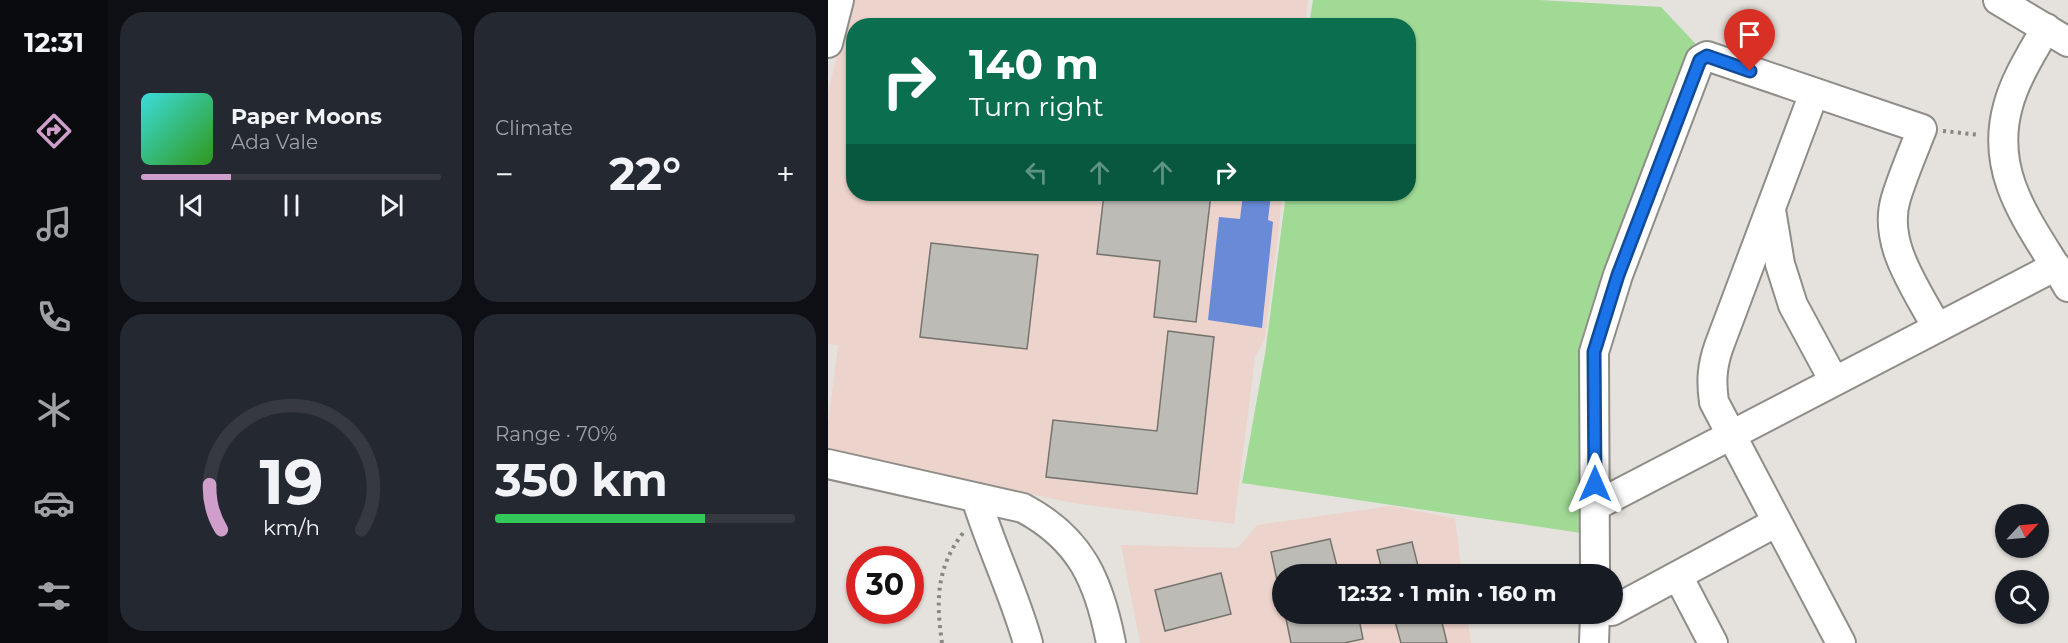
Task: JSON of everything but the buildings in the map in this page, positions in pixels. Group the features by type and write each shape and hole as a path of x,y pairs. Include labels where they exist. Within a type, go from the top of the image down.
{"street":[{"path":"828,43 839,0"},
{"path":"1595,506 1732,437 1936,326 2062,276 2021,207 2007,177 2002,137 2008,105 2020,75 2057,35 1998,0"},
{"path":"1595,564 1594,352 1618,275 1700,60 1707,56 1922,129 1895,200 1894,237 1898,254 1936,326"},
{"path":"1814,93 1713,362 1711,381 1714,402 1841,643"},
{"path":"1771,208 1780,264 1793,305 1834,381"},
{"path":"828,464 978,504 1023,508 1046,520 1071,546 1089,572 1103,603 1111,643"},
{"path":"978,504 1016,602 1028,643"},
{"path":"1623,607 1777,522"},
{"path":"1678,576 1713,643"}],"path":[{"path":"1922,129 2002,137"},
{"path":"942,643 938,615 943,567 952,547 978,504"}],"shaded area":[{"path":"851,0 1308,0 1306,18 846,18"},
{"path":"846,20 846,201 1282,201 1265,338 1255,358 1234,524 1073,503 828,451 828,424 838,345 828,344 828,92"},
{"path":"1391,506 1455,518 1461,564 1272,564 1272,624 1468,624 1471,643 1140,643 1121,545 1238,548 1257,525"}],"green space":[{"path":"1313,0 1539,0 1661,7 1707,56 1594,352 1595,535 1242,483 1265,354 1285,201 1416,201 1416,18 1310,18"}],"water":[{"path":"1242,201 1270,201 1268,220 1273,222 1262,328 1208,320 1219,217 1240,219"}],"route":[{"path":"1595,484 1594,352 1618,275 1700,60 1707,56 1750,71"}]}
